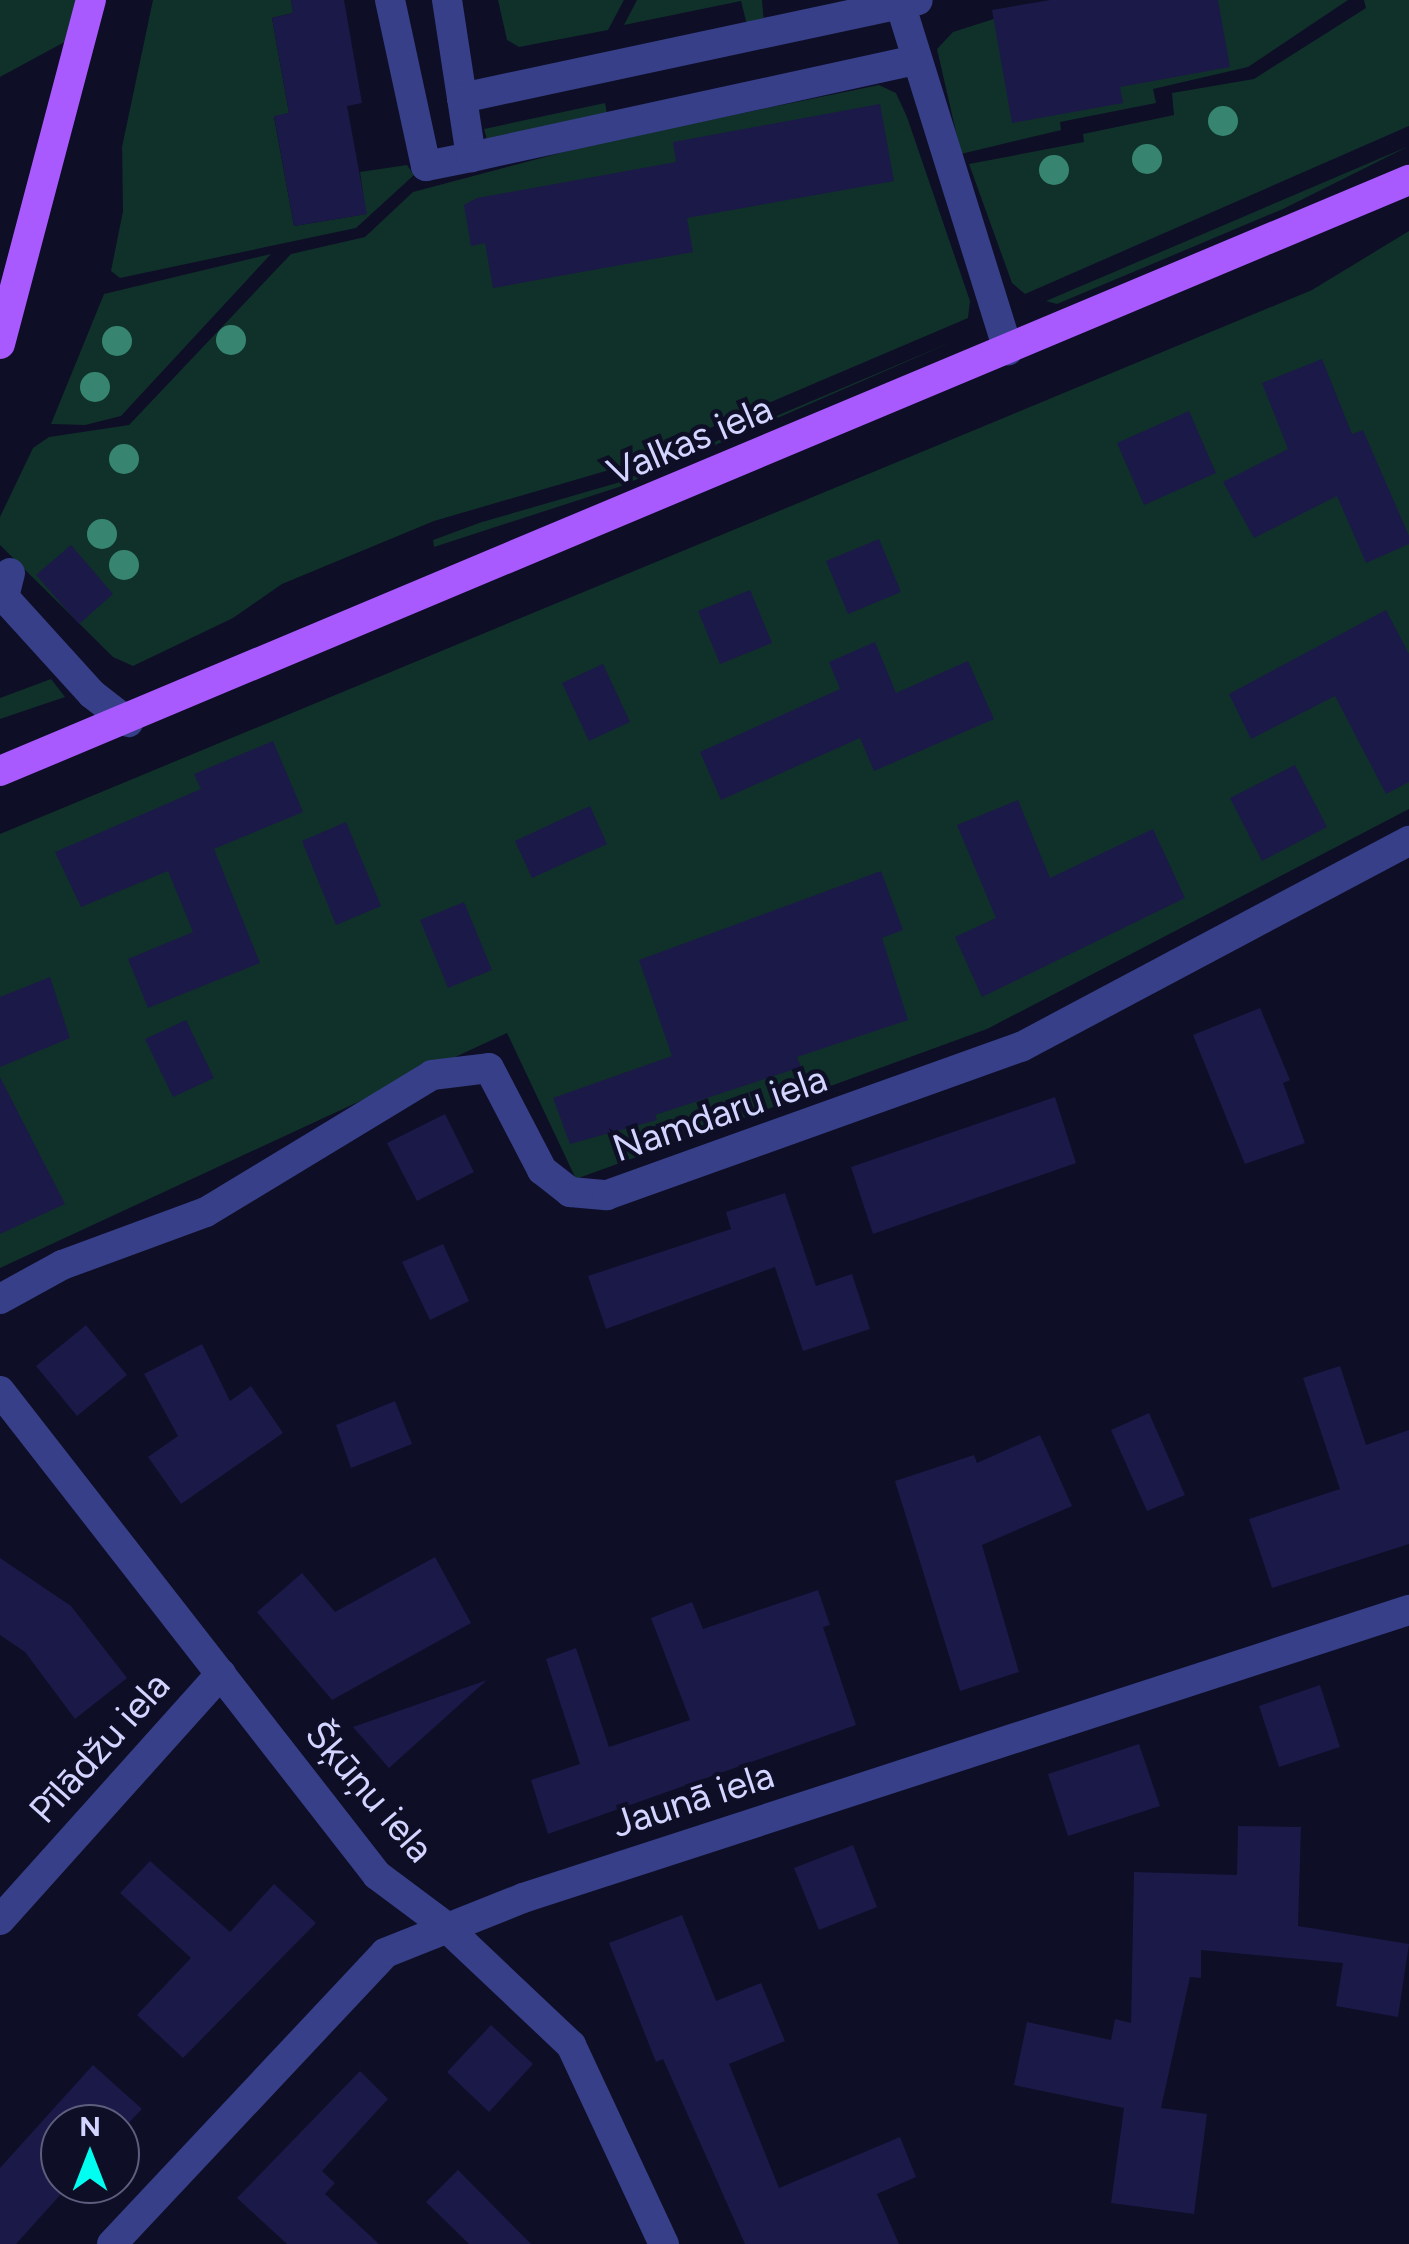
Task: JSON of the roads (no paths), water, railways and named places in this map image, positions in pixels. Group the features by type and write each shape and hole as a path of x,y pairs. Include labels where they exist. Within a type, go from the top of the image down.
{"main road":[{"path":"0,344 90,0"},
{"name":"Valkas iela","path":"0,772 128,722 1409,180"}],"street":[{"path":"390,0 426,166 913,61"},
{"path":"447,0 471,156"},
{"path":"462,98 906,1 913,61 1008,350"},
{"path":"10,573 4,598 92,694 128,722"},
{"name":"Namdaru iela","path":"0,1299 62,1265 206,1212 432,1075 488,1068 542,1170 570,1192 608,1195 1021,1048 1409,841"},
{"name":"Šķūņu iela","path":"0,1391 378,1875 444,1925 572,2044 664,2244"},
{"name":"Jaunā iela","path":"112,2244 385,1952 444,1925 1409,1610"},
{"name":"Pīlādžu iela","path":"0,1920 220,1674"}]}
